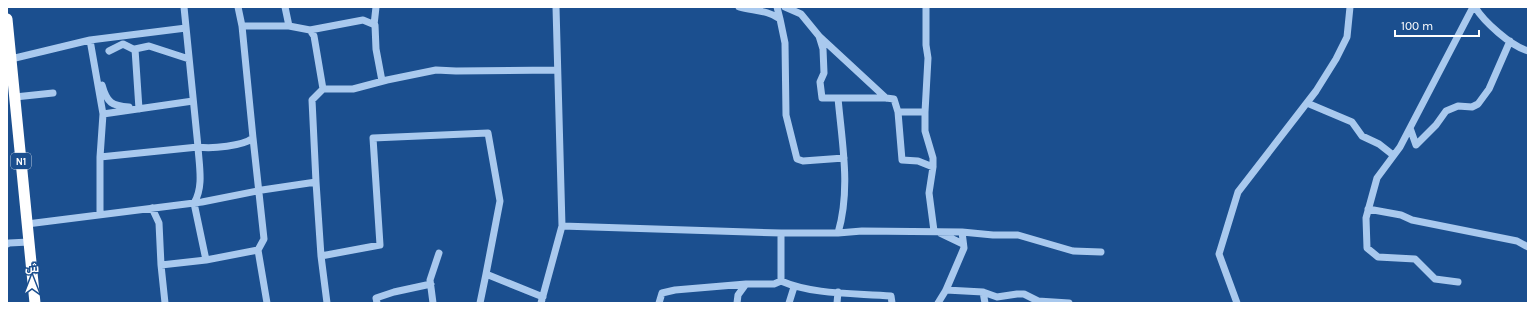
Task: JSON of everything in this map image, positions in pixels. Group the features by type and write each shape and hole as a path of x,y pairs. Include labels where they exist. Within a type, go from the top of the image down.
{"highway":[{"name":"N1","path":"7,19 15,97 12,112 27,224 35,303"}],"street":[{"path":"184,7 200,182 197,198 194,203 206,260"},
{"path":"238,7 242,26 253,138 260,191 264,239 258,250 267,303"},
{"path":"285,7 289,26"},
{"path":"376,7 374,25 376,49 382,81"},
{"path":"486,274 542,300 562,226 556,7"},
{"path":"739,7 771,13 780,19"},
{"path":"777,7 785,43 786,115 796,159 803,161 844,158"},
{"path":"785,7 801,14 819,36 886,98"},
{"path":"926,7 926,45 928,58 925,131 933,158 929,193 934,231"},
{"path":"1237,303 1219,254 1238,192 1307,103 1336,59 1347,36 1350,7"},
{"path":"1458,282 1435,279 1416,259 1378,257 1367,248 1366,218 1377,178 1410,128 1474,7 1498,32 1528,51"},
{"path":"242,26 289,26 310,30 363,20 374,25"},
{"path":"11,58 90,43 186,28"},
{"path":"310,30 314,36 323,89"},
{"path":"819,36 823,49 824,73 820,82 822,98 894,99 898,112 902,160 918,160 933,167"},
{"path":"1410,128 1416,145 1436,126 1446,111 1458,106 1472,106 1478,104 1488,89 1510,41"},
{"path":"90,43 96,58 105,96 115,106 132,108 162,106 193,101"},
{"path":"90,43 103,114 100,157 100,214"},
{"path":"109,51 123,44 135,50 149,46 189,59"},
{"path":"135,50 139,107"},
{"path":"327,303 320,256 312,100 323,89 352,89 436,70 456,72 558,70"},
{"path":"15,97 53,93"},
{"path":"838,98 846,180 843,216 838,233"},
{"path":"1307,103 1352,122 1362,136 1379,144 1393,155"},
{"path":"103,114 139,107"},
{"path":"898,112 925,112"},
{"path":"320,256 380,245 373,138 488,133 500,202 480,303"},
{"path":"100,157 198,147 207,148 248,142 253,138"},
{"path":"27,224 230,198 260,191 316,182"},
{"path":"152,208 159,223 165,303"},
{"path":"1368,209 1401,215 1412,220 1517,241 1528,247"},
{"path":"562,226 781,233 838,233 862,230 962,232 993,235 1018,235 1073,251 1101,252"},
{"path":"934,231 963,244"},
{"path":"938,303 946,290 964,248 962,232"},
{"path":"781,233 781,280"},
{"path":"7,244 29,242"},
{"path":"161,265 206,260 258,250"},
{"path":"434,303 430,280 439,253"},
{"path":"659,303 662,293 675,290 746,284 774,284 781,280"},
{"path":"781,280 794,286 838,292 891,296 892,303"},
{"path":"377,303 376,298 394,292 431,284"},
{"path":"737,303 738,295 746,284"},
{"path":"789,303 794,286"},
{"path":"946,290 983,292 997,297 1024,294 1038,301 1069,303"},
{"path":"837,303 838,292"},
{"path":"983,292 985,303"}]}
